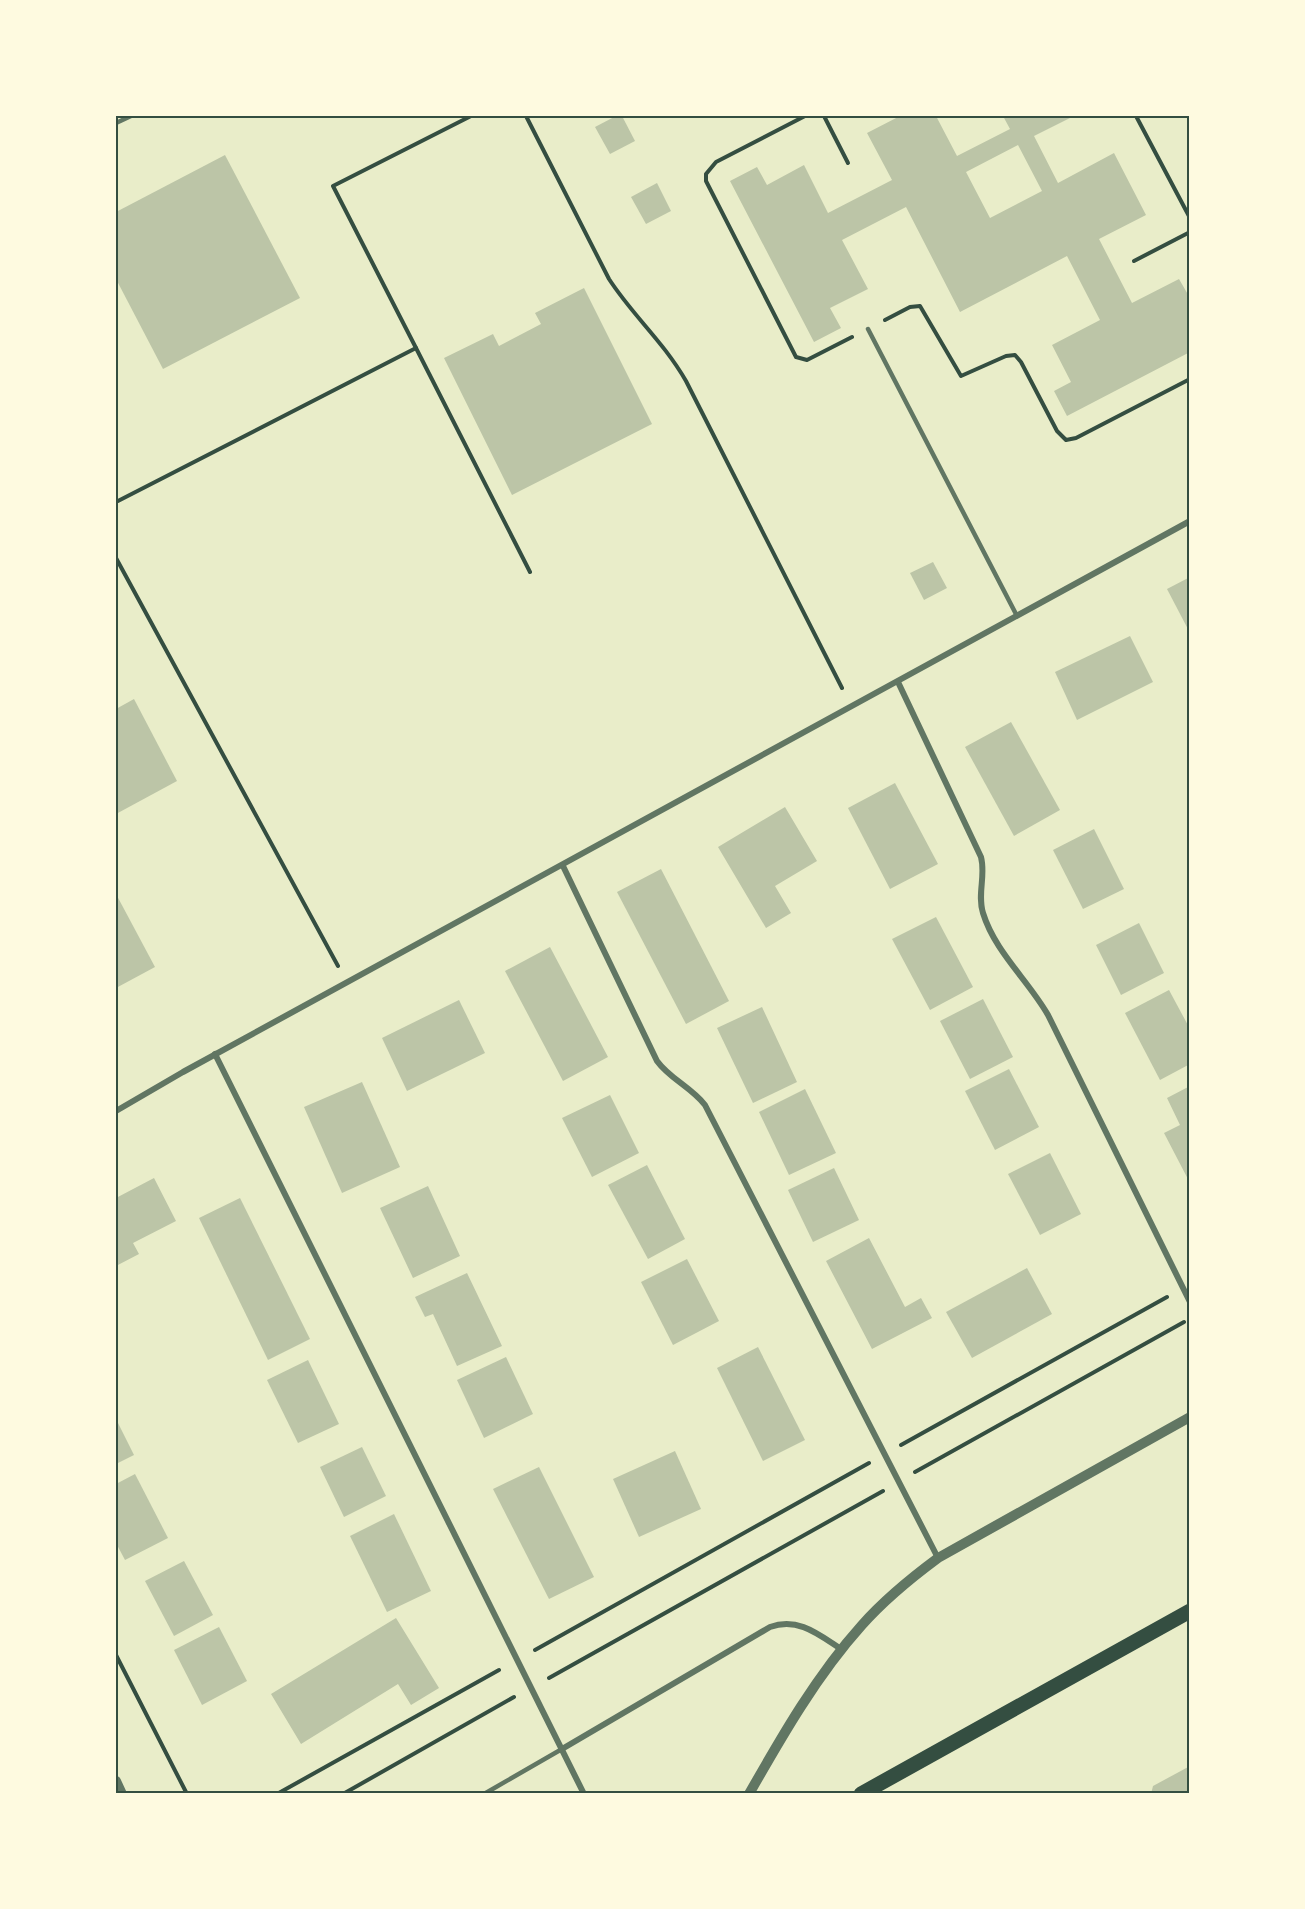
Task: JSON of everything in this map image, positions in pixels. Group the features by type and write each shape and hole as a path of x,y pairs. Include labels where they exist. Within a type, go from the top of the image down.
{"main road":[{"path":"861,1794 1190,1611"}],"street":[{"path":"116,1111 215,1054 563,866 1190,521"},
{"path":"898,682 981,857 985,871 980,902 995,942 1032,988 1048,1015 1190,1302"},
{"path":"563,866 657,1061 664,1070 689,1088 705,1104 938,1558"},
{"path":"215,1054 584,1794"},
{"path":"748,1794 842,1649 888,1598 938,1558 1190,1417"},
{"path":"562,1749 770,1627 781,1623 798,1624 842,1649"},
{"path":"116,1781 122,1794"}],"lane":[{"path":"116,123 131,116"},
{"path":"868,329 1017,616"},
{"path":"484,1794 562,1749"}],"path":[{"path":"471,116 333,186 530,572"},
{"path":"526,116 609,279 622,299 670,352 686,381 852,707"},
{"path":"805,116 716,162 706,174 706,182 796,357 807,360 910,307 920,306 961,376 969,375 1006,356 1015,355 1021,362 1057,431 1066,440 1076,438 1190,379"},
{"path":"824,116 848,163"},
{"path":"1136,116 1190,218"},
{"path":"1134,261 1190,232"},
{"path":"116,502 416,348"},
{"path":"116,558 347,982"},
{"path":"277,1794 1183,1288"},
{"path":"343,1794 1190,1319"},
{"path":"116,1655 187,1794"}],"building":[{"path":"616,116 622,116 635,141 610,154 595,127"},
{"path":"900,116 936,116 957,156 1010,129 1003,116 1074,116 1034,136 1058,183 1114,153 1146,215 1099,239 1132,303 1179,279 1190,298 1190,352 1067,416 1054,391 1071,382 1052,345 1100,320 1067,256 960,312 906,207 842,240 868,289 830,308 841,328 814,342 730,181 757,167 767,185 804,165 828,213 892,180 867,133","holes":["1018,145 1042,191 990,218 966,172"]},
{"path":"225,155 300,298 163,369 116,279 116,212"},
{"path":"657,183 671,211 646,224 631,197"},
{"path":"584,288 652,424 512,495 444,358 493,334 499,346 541,324 535,313"},
{"path":"933,562 947,588 924,600 910,573"},
{"path":"1190,577 1190,633 1167,589"},
{"path":"1130,636 1153,682 1077,720 1055,672"},
{"path":"134,699 177,781 116,814 116,709"},
{"path":"1011,722 1060,810 1014,836 965,747"},
{"path":"895,783 938,864 890,889 848,808"},
{"path":"785,807 817,861 775,886 791,913 766,928 718,847"},
{"path":"1094,829 1124,889 1083,909 1053,850"},
{"path":"661,869 729,1001 686,1024 617,892"},
{"path":"116,894 155,967 116,988"},
{"path":"936,917 973,987 930,1010 892,939"},
{"path":"1139,923 1164,973 1121,995 1096,945"},
{"path":"550,947 608,1057 563,1081 505,971"},
{"path":"1169,990 1190,1029 1190,1064 1160,1080 1125,1013"},
{"path":"983,999 1013,1057 970,1079 940,1021"},
{"path":"459,1000 485,1053 407,1091 382,1038"},
{"path":"762,1007 797,1082 753,1103 717,1028"},
{"path":"1009,1069 1039,1127 995,1150 965,1091"},
{"path":"362,1082 400,1167 342,1193 304,1107"},
{"path":"1190,1086 1190,1183 1164,1133 1180,1125 1167,1098"},
{"path":"805,1089 836,1153 789,1175 759,1112"},
{"path":"610,1095 639,1153 592,1177 562,1118"},
{"path":"1050,1153 1081,1214 1040,1235 1008,1174"},
{"path":"647,1165 685,1239 648,1259 608,1185"},
{"path":"834,1168 859,1220 813,1242 788,1190"},
{"path":"154,1178 176,1221 133,1243 139,1254 116,1266 116,1198"},
{"path":"428,1186 460,1256 413,1278 380,1208"},
{"path":"240,1198 310,1339 268,1360 199,1218"},
{"path":"869,1238 905,1307 921,1298 932,1318 872,1349 826,1261"},
{"path":"687,1259 719,1321 673,1345 641,1282"},
{"path":"1027,1268 1052,1314 972,1358 946,1312"},
{"path":"467,1273 502,1346 457,1366 433,1314 425,1317 415,1297"},
{"path":"758,1347 805,1440 763,1461 717,1368"},
{"path":"506,1357 533,1414 484,1438 457,1380"},
{"path":"308,1360 339,1424 298,1443 267,1380"},
{"path":"116,1419 134,1455 116,1464"},
{"path":"362,1447 386,1496 344,1517 320,1467"},
{"path":"675,1451 701,1509 639,1537 613,1479"},
{"path":"539,1467 594,1577 549,1599 493,1489"},
{"path":"135,1474 168,1538 125,1560 116,1543 116,1484"},
{"path":"394,1514 431,1591 387,1612 350,1536"},
{"path":"184,1561 213,1615 174,1636 145,1581"},
{"path":"396,1618 439,1688 411,1705 398,1684 301,1744 271,1694"},
{"path":"219,1627 247,1681 202,1705 174,1650"},
{"path":"1190,1766 1190,1794 1151,1794 1153,1786"}]}
